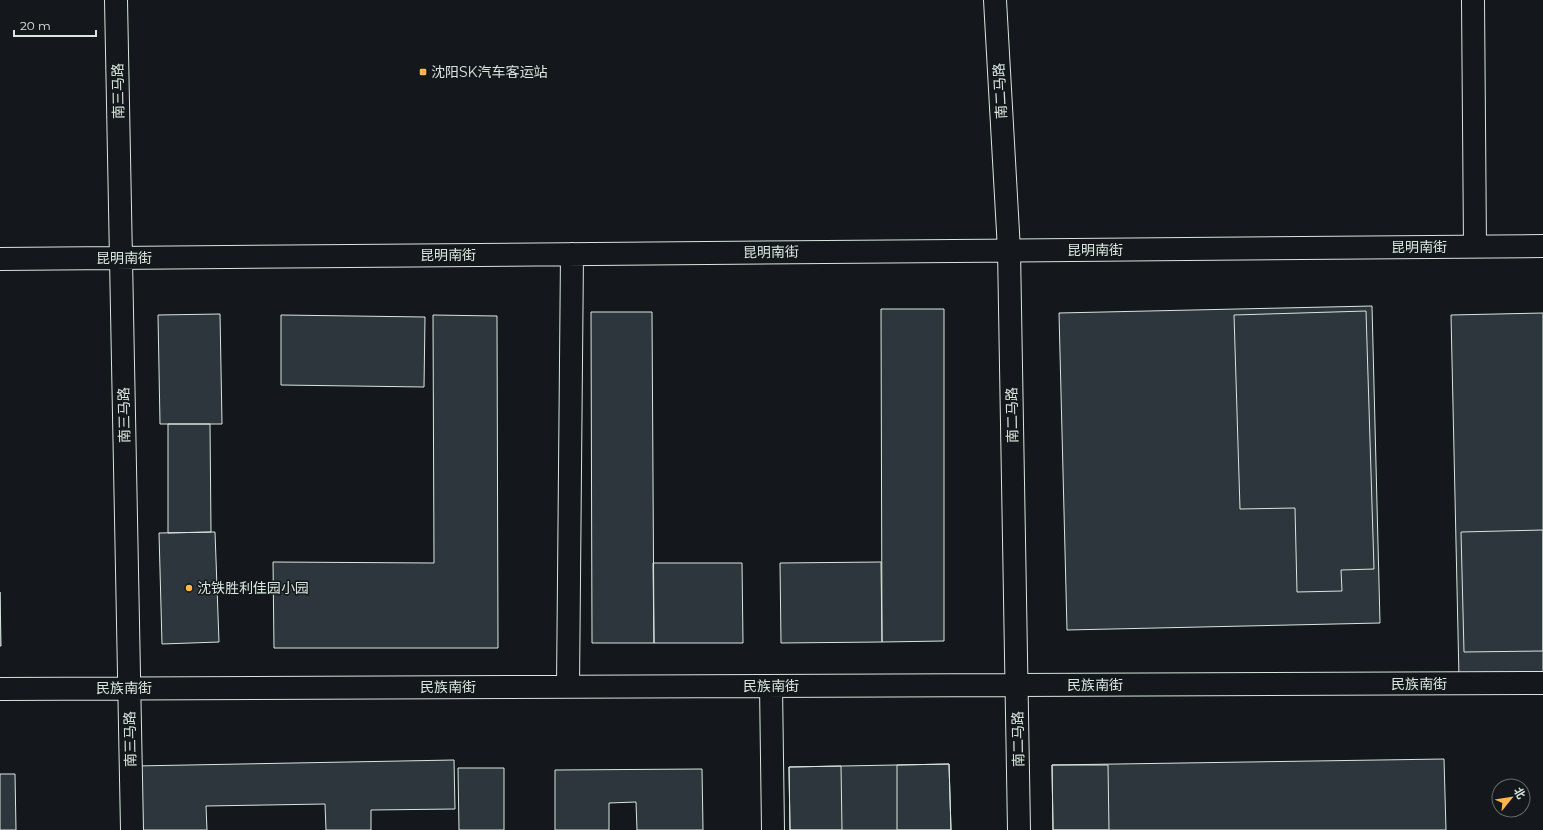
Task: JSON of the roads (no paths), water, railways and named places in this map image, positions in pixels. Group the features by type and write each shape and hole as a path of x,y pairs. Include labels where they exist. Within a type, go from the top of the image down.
{"street":[{"name":"南三马路","path":"116,0 132,830"},
{"name":"南二马路","path":"995,0 1009,250 1019,830"},
{"path":"1473,0 1475,246"},
{"name":"昆明南街","path":"0,259 1543,246"},
{"path":"568,687 572,254"},
{"name":"民族南街","path":"0,689 1543,683"},
{"path":"772,686 773,830"}],"place":[{"name":"沈阳SK汽车客运站","path":"423,72"},
{"name":"沈铁胜利佳园小园","path":"189,588"}]}
